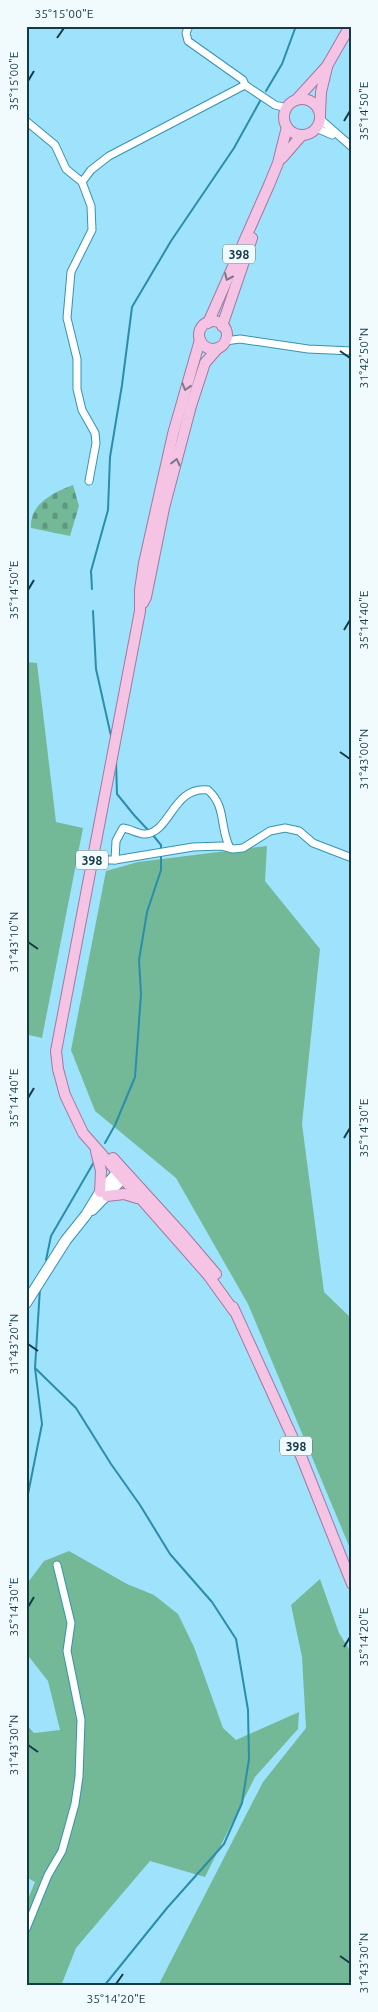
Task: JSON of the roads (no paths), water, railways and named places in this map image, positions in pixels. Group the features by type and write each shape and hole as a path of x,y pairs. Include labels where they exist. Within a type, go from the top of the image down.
{"main road":[{"path":"287,108 327,66 350,26"},
{"path":"319,120 321,92 327,66"},
{"path":"296,100 302,99 314,103 319,120"},
{"name":"398","path":"222,326 278,163 287,127 284,116 287,108"},
{"name":"398","path":"278,163 302,135 307,134 319,120"},
{"path":"287,127 296,134 302,135"},
{"name":"398","path":"270,185 208,323 200,330 200,340 178,435 146,597 140,611 56,1051 58,1069 71,1107 83,1133 218,1277 297,1447 352,1584"},
{"path":"200,340 207,348 222,345 226,330 218,323 208,323"},
{"name":"398","path":"178,435 205,363 222,345"},
{"name":"398","path":"71,1107 140,1199 208,1275 234,1311"},
{"path":"94,1146 100,1164 103,1194"},
{"path":"26,1303 50,1263 86,1215 122,1174"},
{"path":"103,1194 124,1194 140,1199"}],"street":[{"path":"189,26 186,33 188,41 242,80 245,85 276,105 287,108"},
{"path":"82,182 91,170 109,156 245,85"},
{"path":"319,120 328,132 352,149"},
{"path":"26,121 55,145 66,170 82,182 91,206 92,230 71,272 67,318 77,359 77,389 82,410 95,433 96,442 89,481"},
{"path":"222,345 240,339 308,349 352,351"},
{"path":"116,860 116,841 123,828 131,828 140,834 150,832 172,813 177,802 201,790 208,790 219,802 227,842 230,848"},
{"path":"93,854 108,860 116,860 193,847 222,846 243,848 270,831 285,828 299,831 313,843 352,858"},
{"path":"26,1929 48,1875 62,1851 75,1804 79,1777 80,1720 67,1651 71,1623 57,1565"}],"waterway":[{"path":"266,91 282,64 296,26"},
{"path":"92,589 91,571 108,510 110,457 132,307 171,241 234,148 260,101"},
{"path":"93,611 96,669 111,736"},
{"path":"116,761 117,794 148,830"},
{"path":"152,834 161,845 161,851"},
{"path":"105,1143 115,1125 135,1077 141,994 139,960 147,912 161,870 161,855"},
{"path":"46,1260 51,1236 94,1162"},
{"path":"26,1504 42,1424 35,1368 40,1288"},
{"path":"35,1368 76,1408 170,1554 212,1602 236,1639 248,1710 249,1759 242,1803 224,1844 167,1908 104,1986"}]}
